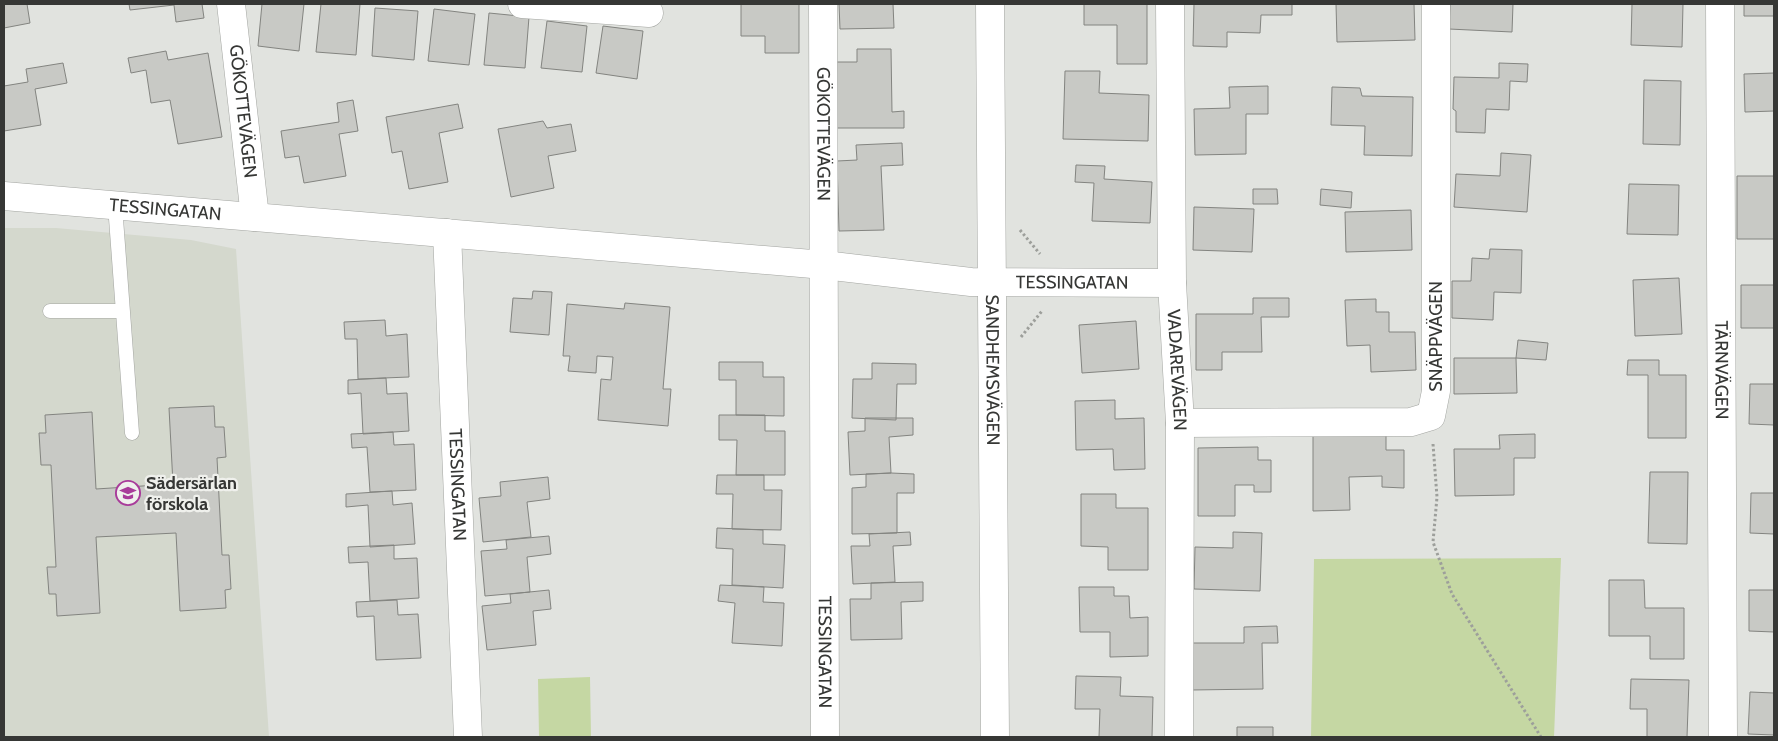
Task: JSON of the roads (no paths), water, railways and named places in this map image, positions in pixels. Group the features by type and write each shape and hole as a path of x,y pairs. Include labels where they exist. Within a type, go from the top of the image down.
{"street":[{"name":"GÖKOTTEVÄGEN","path":"231,4 255,217"},
{"path":"522,4 649,13"},
{"name":"GÖKOTTEVÄGEN","path":"823,4 824,265"},
{"name":"SANDHEMSVÄGEN","path":"990,4 995,737"},
{"name":"VADAREVÄGEN","path":"1170,4 1172,284 1180,423 1179,737"},
{"name":"SNÄPPVÄGEN","path":"1180,423 1411,422 1431,416 1436,392 1436,4"},
{"name":"TÄRNVÄGEN","path":"1720,4 1723,737"},
{"name":"TESSINGATAN","path":"4,196 824,265 938,280 991,284 1172,284"},
{"name":"TESSINGATAN","path":"447,233 468,737"},
{"name":"TESSINGATAN","path":"824,265 825,737"}],"lane":[{"path":"116,205 132,433"},
{"path":"50,311 123,311"}],"place":[{"name":"Sädersärlan förskola","path":"128,493"}]}
